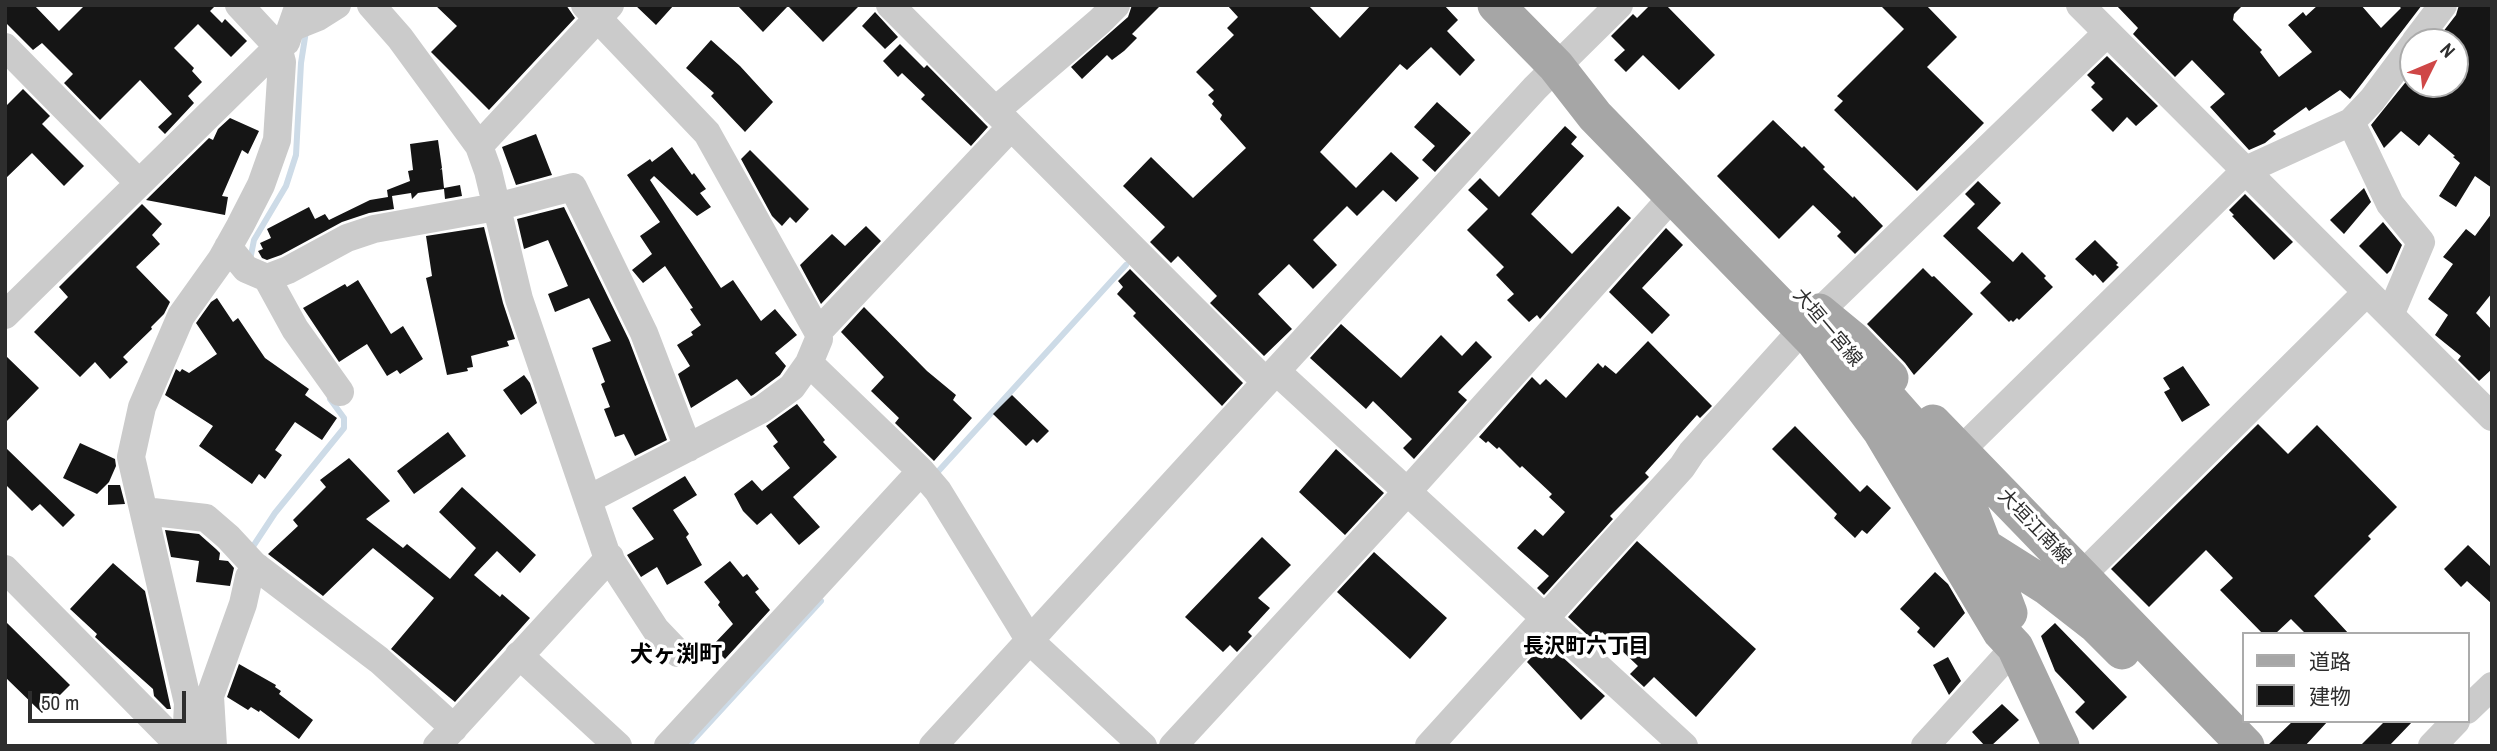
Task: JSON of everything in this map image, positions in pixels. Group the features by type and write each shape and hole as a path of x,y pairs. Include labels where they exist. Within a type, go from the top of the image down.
{"main road":[{"name":"大垣一宮線","path":"1496,5 1556,66 1595,117 1673,196 1842,347 1922,438 1968,505 2013,625 2015,647"},
{"name":"大垣一宮線","path":"1556,66 1609,104 1811,321 1814,341 1881,431 2001,632 2015,647 2061,746"},
{"name":"大垣江南線","path":"1811,321 1853,340 2246,746"},
{"name":"大垣江南線","path":"1907,474 1949,518 1986,549 2046,586 2096,625 2216,746"}],"street":[{"path":"239,5 304,21"},
{"path":"371,5 401,38 479,146 488,171 520,299 606,553 656,630 678,653"},
{"path":"890,5 1003,119 1271,376 1406,493 1684,746"},
{"path":"818,331 1003,119 1116,5"},
{"path":"933,746 1556,66 1619,5"},
{"path":"2080,5 2492,417"},
{"path":"2426,28 2443,5"},
{"path":"479,146 598,10 708,133 818,331 819,339 809,363 792,387 762,409 589,499"},
{"path":"5,315 304,21"},
{"path":"186,746 188,704 131,457 142,407 181,316 228,247 261,186 277,140 282,62 304,21"},
{"path":"1429,746 1811,321 2108,33"},
{"path":"5,47 139,183"},
{"path":"1960,451 2246,170 2351,122 2372,100 2399,64"},
{"path":"2351,122 2390,204 2421,242 2389,314"},
{"path":"258,274 288,270 347,238 374,229 496,207 573,187 644,333 688,448"},
{"path":"1174,746 1673,196"},
{"path":"228,247 258,274 340,392"},
{"path":"2081,576 2367,292"},
{"path":"809,363 921,471 938,491 1030,641 1143,746"},
{"path":"668,746 921,471"},
{"path":"144,511 206,518 250,561 379,660 445,737 610,557"},
{"path":"213,746 210,696 243,604 250,561"},
{"path":"5,569 180,746"},
{"path":"1925,746 2015,647"},
{"path":"519,656 618,746"},
{"path":"2469,708 2492,686"},
{"path":"2432,746 2454,723"}],"building":[{"path":"5,5 34,5 59,31 85,5 216,5 210,11 222,23 225,19 247,41 231,57 198,24 174,48 194,68 192,71 202,82 188,96 194,103 165,134 158,127 172,114 140,80 100,120 64,83 73,74 42,43 33,50 5,22"},
{"path":"435,5 566,5 575,18 489,110 431,52 457,26"},
{"path":"635,5 674,5 656,25"},
{"path":"737,5 860,5 823,42 788,6 763,32"},
{"path":"1132,5 1161,5 1132,34 1137,38 1124,51 1112,60 1107,55 1082,79 1071,67 1128,17"},
{"path":"1227,5 1308,5 1340,38 1371,5 1444,5 1458,20 1447,31 1475,60 1460,76 1431,47 1407,70 1400,64 1320,152 1356,188 1391,152 1419,178 1396,202 1383,190 1357,216 1347,206 1313,240 1337,265 1313,289 1289,264 1258,294 1292,329 1264,356 1210,303 1217,296 1178,256 1171,263 1150,242 1165,227 1123,186 1151,157 1193,198 1246,148 1220,119 1222,115 1208,95 1214,90 1196,72 1234,35 1227,28 1238,17"},
{"path":"1650,5 1666,5 1715,55 1679,90 1643,55 1626,72 1614,60 1625,50 1611,36 1633,14 1637,18"},
{"path":"1880,5 1926,5 1957,37 1927,67 1984,123 1917,191 1834,110 1843,101 1837,96 1904,29"},
{"path":"2116,5 2243,5 2234,14 2233,20 2262,50 2260,52 2279,77 2312,52 2288,25 2303,12 2306,16 2318,5 2361,5 2381,28 2401,8 2398,5 2422,5 2404,28 2399,28 2399,35 2350,99 2340,90 2309,111 2306,107 2273,131 2276,134 2265,143 2249,150 2210,107 2225,94 2192,60 2175,77 2133,34 2138,28"},
{"path":"2459,5 2492,5 2492,188 2475,176 2456,207 2439,196 2460,163 2453,157 2455,156 2429,134 2419,146 2401,131 2384,148 2371,125 2399,90 2399,98 2469,98 2469,28 2446,28 2456,15"},
{"path":"875,12 898,37 885,49 862,26"},
{"path":"711,40 740,66 773,102 745,132 711,96 714,93 686,68"},
{"path":"900,44 924,68 927,65 988,127 971,146 921,99 925,95 902,73 898,77 883,61"},
{"path":"2107,56 2158,106 2136,126 2127,117 2113,132 2091,110 2103,99 2091,87 2095,83 2087,75"},
{"path":"23,89 50,116 42,124 84,166 64,186 32,153 5,179 5,107"},
{"path":"1437,102 1471,133 1435,172 1422,160 1435,146 1414,127"},
{"path":"230,118 259,131 248,154 242,150 222,196 228,197 225,215 146,200 209,138 213,140 218,129"},
{"path":"1773,120 1802,148 1804,146 1825,167 1823,169 1883,226 1855,254 1837,236 1841,232 1813,205 1779,239 1717,176"},
{"path":"1565,126 1577,137 1571,144 1584,156 1531,214 1572,254 1618,206 1631,218 1540,319 1537,315 1529,322 1507,300 1514,294 1496,275 1504,267 1467,230 1488,209 1468,190 1480,178 1499,197"},
{"path":"536,134 552,175 516,185 502,147"},
{"path":"438,140 444,188 460,185 462,196 445,199 444,189 418,193 412,199 411,193 392,196 394,209 369,213 342,222 281,255 267,260 262,258 258,251 263,249 260,243 271,238 267,229 309,207 315,219 325,214 329,220 370,200 388,197 387,190 410,181 408,171 413,170 410,144"},
{"path":"672,147 706,189 700,193 711,207 697,216 654,176 650,180 721,288 733,280 761,321 775,309 797,335 775,353 786,366 780,375 753,395 751,396 737,379 691,408 678,374 690,366 677,345 693,335 691,332 701,325 665,266 643,283 632,270 652,254 640,236 660,222 627,175 650,159 652,162"},
{"path":"750,150 809,209 796,223 790,217 782,226 772,216 741,159"},
{"path":"1978,181 2001,203 1977,228 2013,262 2022,252 2053,287 2019,320 2017,318 2013,322 2009,322 1980,293 1991,282 1943,236 1975,204 1965,194"},
{"path":"2364,188 2371,202 2344,234 2330,220"},
{"path":"2245,194 2293,242 2274,260 2229,210"},
{"path":"142,204 162,224 152,235 160,244 136,267 170,302 152,329 123,357 128,362 110,379 95,362 80,377 34,332 68,297 59,287"},
{"path":"564,207 629,340 667,440 635,456 624,434 615,437 604,409 610,407 601,384 605,382 592,348 611,341 589,298 555,312 548,294 568,286 548,240 524,249 517,219"},
{"path":"2492,213 2492,293 2476,313 2492,330 2492,369 2479,381 2458,360 2461,356 2435,335 2448,315 2428,299 2453,264 2443,257 2466,229 2475,236"},
{"path":"2383,222 2402,245 2387,274 2359,246"},
{"path":"866,226 881,241 821,304 800,265 832,234 845,246"},
{"path":"484,227 515,339 507,341 509,346 471,356 473,367 467,368 468,371 447,375 426,278 432,276 426,236"},
{"path":"1666,228 1683,245 1642,288 1670,315 1652,334 1609,292"},
{"path":"2095,240 2119,267 2103,283 2075,259"},
{"path":"1923,268 1973,314 1914,375 1867,324"},
{"path":"1130,269 1243,383 1222,406 1133,316 1136,313 1117,294 1123,287 1118,281"},
{"path":"358,280 391,334 403,326 423,359 400,374 397,370 387,376 367,344 339,362 303,308 345,284 347,287"},
{"path":"217,298 233,322 238,318 265,358 309,389 305,395 337,418 322,440 295,422 275,450 282,455 265,479 259,474 252,484 199,446 213,426 165,395 176,369 189,373 217,354 196,323"},
{"path":"864,307 927,371 956,395 953,400 972,418 934,461 895,423 899,418 871,391 884,377 841,332"},
{"path":"1341,324 1401,378 1441,335 1462,356 1476,341 1492,357 1458,392 1467,400 1414,459 1403,448 1412,439 1373,401 1366,409 1310,358"},
{"path":"1648,341 1712,406 1700,418 1697,415 1645,473 1649,477 1610,516 1613,519 1544,595 1537,588 1549,576 1517,548 1535,529 1543,536 1565,512 1549,497 1552,494 1522,466 1520,468 1499,447 1497,449 1479,437 1532,377 1540,385 1546,379 1566,398 1598,363 1616,374"},
{"path":"5,355 39,388 5,423"},
{"path":"2183,366 2210,405 2182,422 2164,392 2170,389 2163,378"},
{"path":"524,375 537,403 521,415 503,390"},
{"path":"1012,395 1049,431 1037,443 1033,439 1026,446 993,414"},
{"path":"797,404 825,440 823,442 837,457 793,497 820,527 799,545 771,513 757,525 743,511 734,494 752,480 762,491 790,468 773,446 778,442 766,426"},
{"path":"2258,424 2288,454 2317,425 2397,507 2368,536 2371,539 2314,596 2347,632 2304,632 2291,619 2277,632 2261,632 2220,590 2233,578 2206,550 2149,607 2111,569"},
{"path":"1795,426 1860,492 1867,485 1891,508 1867,534 1862,530 1855,538 1834,518 1837,514 1772,449"},
{"path":"448,432 466,456 414,494 397,471"},
{"path":"80,443 115,459 116,466 109,482 97,494 63,478"},
{"path":"5,447 75,515 63,527 40,504 32,511 5,484"},
{"path":"1336,449 1384,493 1345,535 1299,492"},
{"path":"349,458 390,501 366,519 403,548 407,544 450,579 476,548 439,512 462,487 536,555 520,573 497,551 474,575 530,618 455,702 391,649 434,598 373,548 323,596 268,554 298,526 293,520 326,487 320,480"},
{"path":"685,476 697,495 673,510 689,534 686,537 702,565 667,585 657,567 641,577 627,555 654,539 632,508"},
{"path":"108,485 120,485 125,504 108,505"},
{"path":"165,530 199,534 220,553 219,560 228,561 234,568 230,586 196,582 199,561 171,557"},
{"path":"1262,537 1291,565 1258,598 1270,608 1248,632 1252,636 1237,652 1230,645 1223,652 1185,617"},
{"path":"1637,541 1756,649 1696,717 1654,677 1644,687 1630,674 1638,666 1602,632 1594,641 1568,617"},
{"path":"2468,545 2492,568 2492,604 2467,581 2461,587 2444,569"},
{"path":"1374,552 1447,618 1410,659 1337,592"},
{"path":"730,561 743,577 747,574 759,589 755,592 770,610 725,659 712,646 733,624 704,582"},
{"path":"113,563 145,591 171,709 167,709 154,696 153,689 95,637 97,634 70,609"},
{"path":"1935,572 1948,584 1965,613 1934,648 1917,632 1920,628 1900,609"},
{"path":"5,621 70,685 42,713 5,677"},
{"path":"2055,623 2127,697 2093,730 2075,712 2085,702 2055,671 2041,636"},
{"path":"1546,642 1605,696 1581,720 1527,662"},
{"path":"1948,657 1961,681 1949,695 1933,665"},
{"path":"239,664 276,685 281,691 279,694 313,720 299,739 260,710 259,712 251,707 248,710 227,697"},
{"path":"2002,704 2019,720 1991,746 1985,746 1972,732"},
{"path":"2291,723 2326,723 2305,746 2267,746"},
{"path":"2383,723 2411,723 2389,746 2360,746"}],"waterway":[{"path":"250,260 254,240 286,186 296,155 301,63 306,31"},
{"path":"934,476 1126,265"},
{"path":"250,551 275,513 344,428 344,418 330,399"},
{"path":"688,746 821,601"}],"district":[{"name":"長沢町六丁目","path":"1586,647"},
{"name":"犬ヶ渕町","path":"676,656"}]}
